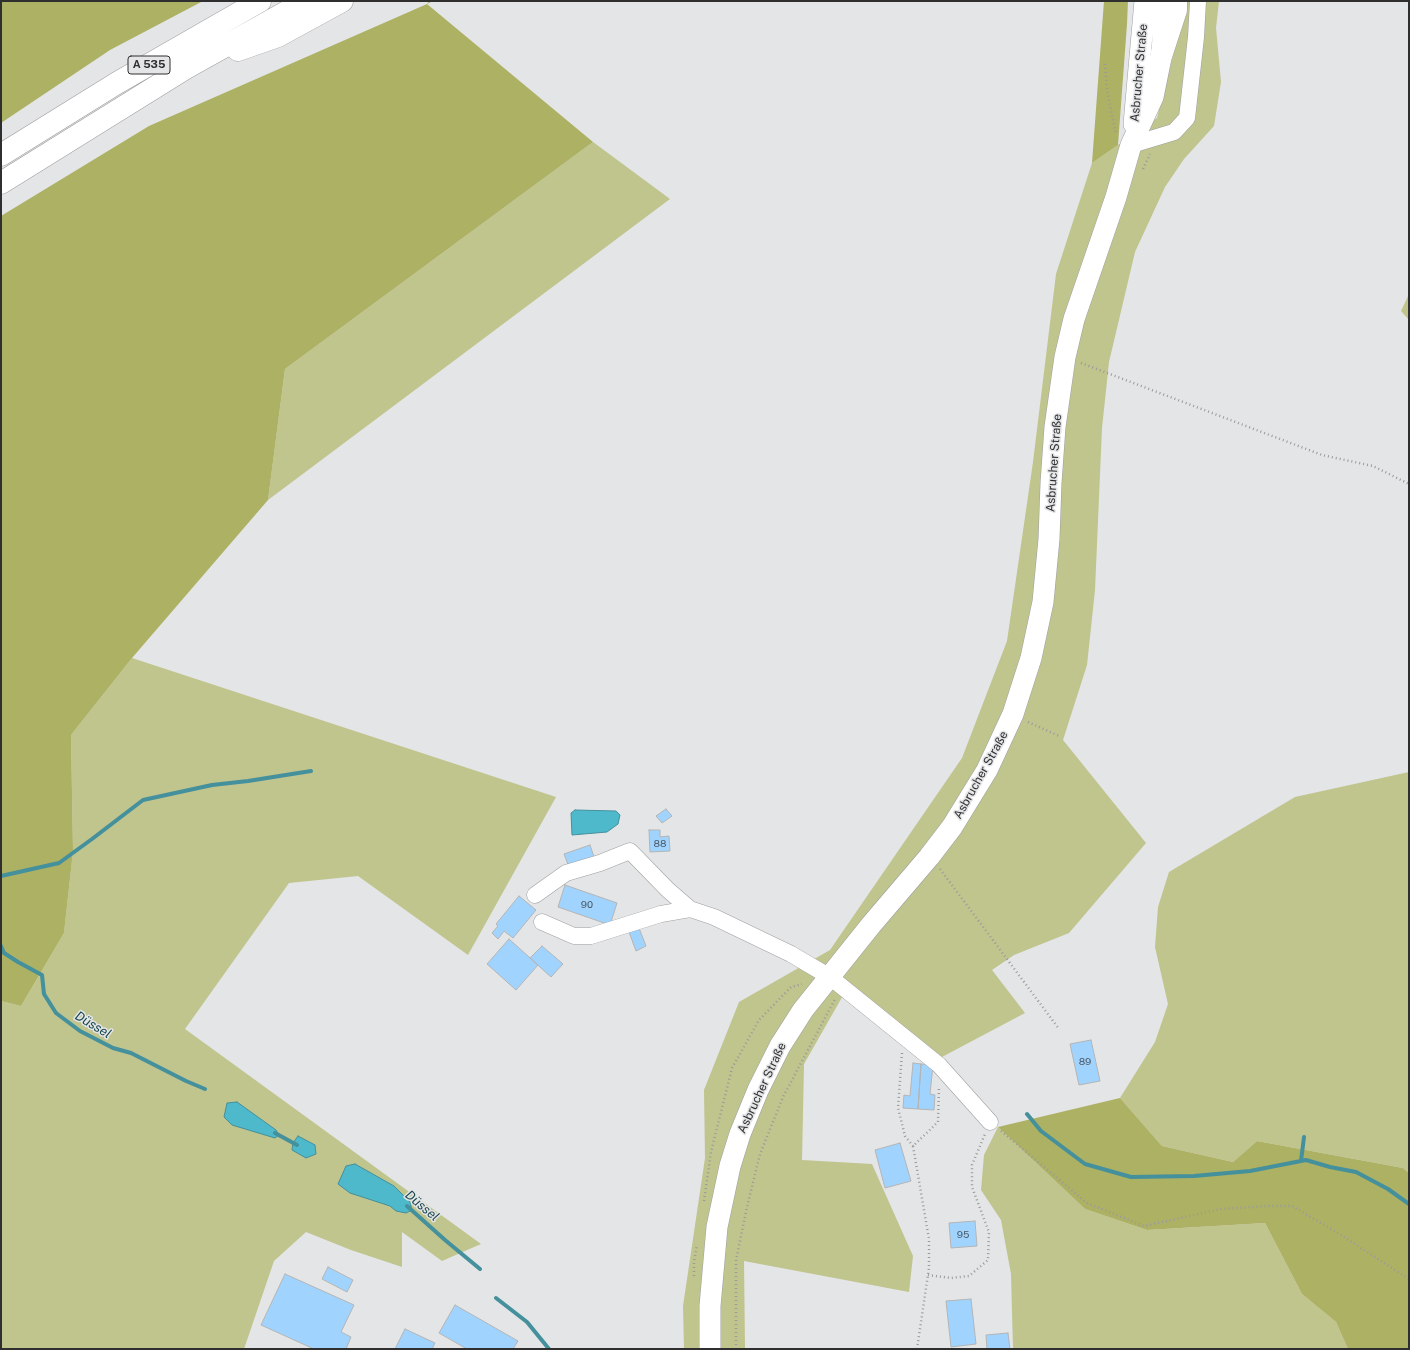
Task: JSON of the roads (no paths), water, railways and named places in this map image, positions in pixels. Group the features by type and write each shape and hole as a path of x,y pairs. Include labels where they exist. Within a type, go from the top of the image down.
{"highway":[{"name":"A 535","path":"1,155 118,83 260,1"},
{"name":"A 535","path":"1,183 186,68 306,1"},
{"path":"186,68 278,36 342,1"},
{"path":"1162,53 1176,10 1176,1"}],"main road":[{"name":"Asbrucher Straße","path":"710,1349 710,1306 717,1227 730,1166 740,1134 758,1090 780,1046 803,1010 836,982 871,926 952,827 987,770 1013,714 1031,658 1043,602 1049,539 1055,428 1065,357 1074,319 1116,197 1124,140 1137,98 1145,1"},
{"name":"Asbrucher Straße","path":"1124,140 1153,97 1162,53 1165,1"}],"street":[{"path":"1124,140 1157,136 1174,132 1187,118 1196,37 1198,1"},
{"path":"535,895 566,873 600,863 630,851 668,890 690,909 714,917 791,954 836,982 939,1065 990,1122"},
{"path":"542,922 574,936 591,936 661,914 690,909"}],"water":[{"path":"575,810 616,811 620,815 618,824 607,832 572,835 571,813"},
{"path":"237,1102 276,1130 279,1135 275,1138 232,1125 224,1117 227,1103"},
{"path":"298,1136 315,1145 316,1154 306,1158 292,1150 293,1143"},
{"path":"355,1164 394,1186 410,1202 412,1210 406,1213 396,1211 390,1206 350,1193 338,1184 346,1166"}],"waterway":[{"path":"1,876 59,863 143,800 212,785 311,771"},
{"name":"Düssel","path":"1,946 4,953 42,975 44,994 56,1013 80,1031 113,1048 131,1053 205,1089"},
{"path":"1027,1114 1041,1131 1085,1164 1131,1177 1194,1176 1250,1171 1306,1160 1330,1167 1356,1172 1388,1189 1409,1204"},
{"name":"Düssel","path":"275,1133 297,1145"},
{"path":"1301,1161 1304,1137"},
{"name":"Düssel","path":"407,1206 480,1269"},
{"name":"Düssel","path":"496,1298 527,1322 549,1349"}]}
